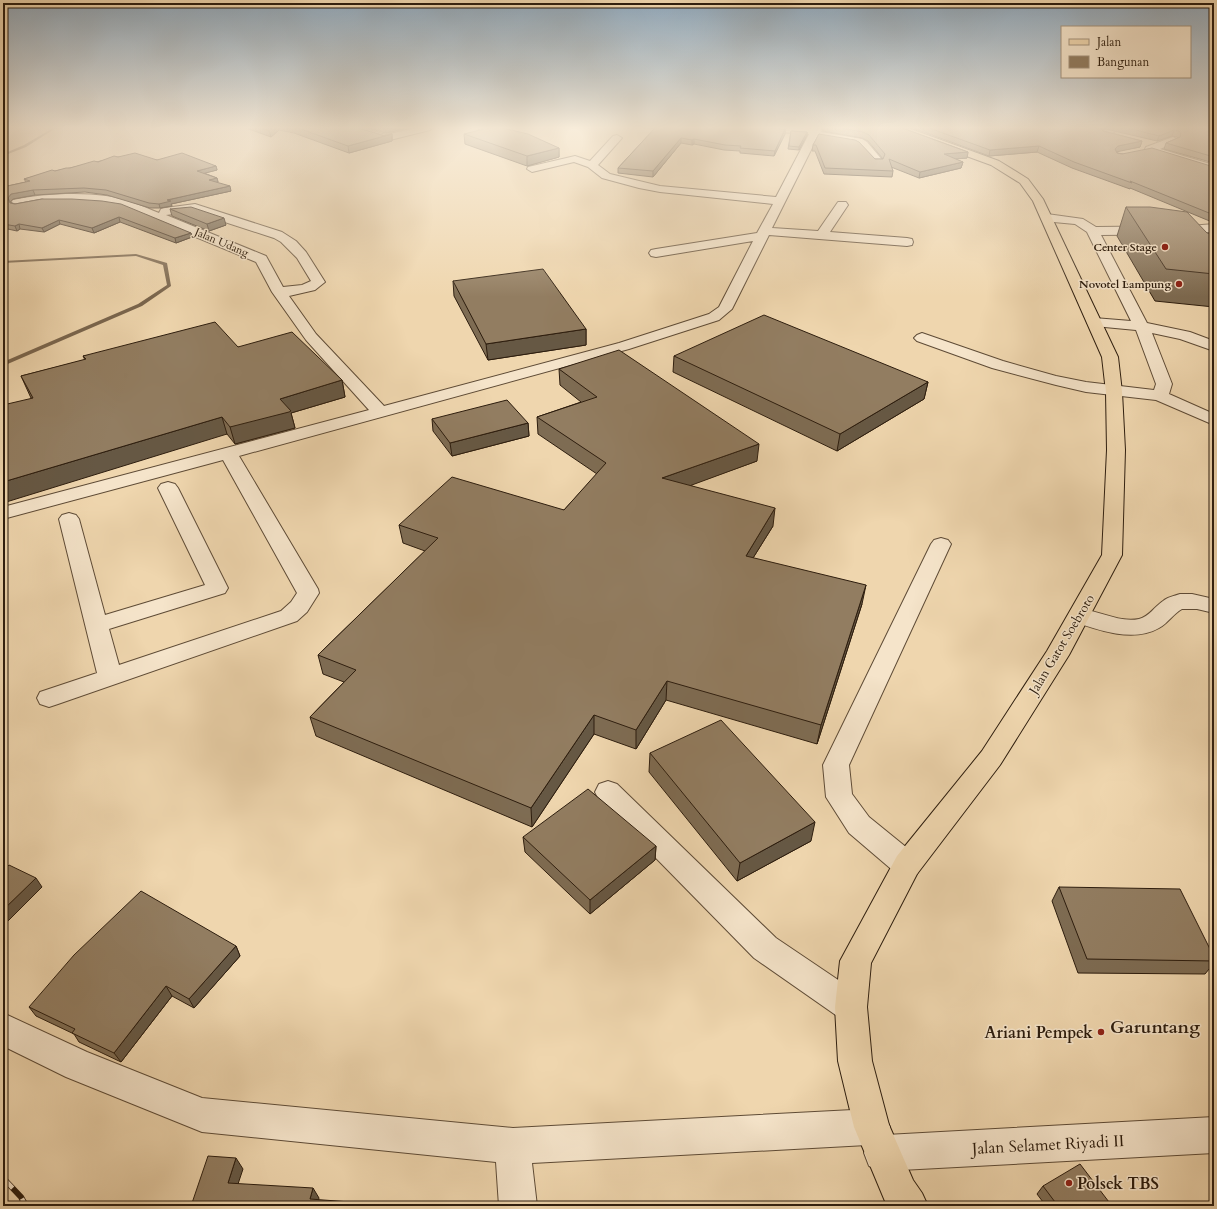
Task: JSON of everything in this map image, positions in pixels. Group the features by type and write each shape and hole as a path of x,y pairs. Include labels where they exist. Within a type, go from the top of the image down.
{"main road":[{"name":"Jalan Gatot Soebroto","path":"909,1206 900,1193 877,1140 855,1061 851,1007 856,961 907,865 991,758 1057,655 1080,616 1112,555 1116,450 1114,392 1110,357 1039,201 1027,184"}],"street":[{"path":"636,184 660,189 780,201"},
{"path":"3,513 624,346 714,317 725,309 789,184"},
{"name":"Jalan Udang","path":"17,202 41,199 105,199 127,204 261,259 279,292 311,337 381,412"},
{"path":"822,235 842,205"},
{"name":"Jalan Udang","path":"147,213 195,208 278,235 288,241 307,261 318,282 316,285 308,288 279,292"},
{"path":"1047,218 1088,224 1093,231 1141,325 1164,384 1160,396"},
{"path":"1093,231 1190,230 1214,228"},
{"path":"656,253 763,234 822,235 907,242"},
{"path":"1094,322 1141,325 1200,340 1214,346"},
{"path":"922,338 984,361 1074,384 1114,392 1160,396 1214,420"},
{"path":"49,698 289,616 299,608 308,593 228,453"},
{"path":"96,625 217,588 168,488"},
{"path":"69,519 110,677"},
{"path":"907,865 859,825 851,814 839,797 836,766 941,544"},
{"path":"1080,616 1107,624 1145,626 1158,618 1170,606 1181,601 1197,602 1214,606"},
{"path":"608,792 765,948 851,1007"},
{"name":"Jalan Selamet Riyadi II","path":"3,1029 78,1065 202,1115 513,1146 1214,1135"},
{"path":"513,1146 518,1206"}],"building":[{"path":"15,184 224,184 230,186 167,200 171,201 159,204 149,203 106,190 84,188 33,190 11,194 8,198 10,203 15,204 42,199 72,199 121,204 191,233 175,238 119,217 92,228 59,220 42,228 19,224 15,226 3,224 3,187"},
{"path":"1138,184 1214,184 1214,215"},
{"path":"191,207 224,218 207,224 170,209"},
{"path":"1126,207 1150,207 1187,212 1207,233 1214,234 1214,274 1166,269"},
{"path":"543,269 586,329 486,344 453,281"},
{"path":"764,315 928,382 840,434 674,356"},
{"path":"215,322 238,347 292,332 342,380 280,399 291,411 289,412 230,427 222,417 3,482 3,405 33,398 21,376 86,359 83,356"},
{"path":"619,350 759,444 662,478 775,508 746,556 866,585 821,725 667,681 636,730 594,715 531,808 310,717 356,670 318,655 438,538 399,525 452,477 564,510 606,463 537,417 597,397 559,369"},
{"path":"507,400 528,423 450,443 432,419"},
{"path":"721,720 815,822 740,863 650,753"},
{"path":"588,789 656,846 590,900 523,837"},
{"path":"9,865 36,878 3,910 3,871"},
{"path":"1059,887 1180,889 1214,957 1214,961 1087,959"},
{"path":"141,891 236,946 189,999 166,986 114,1053 72,1033 75,1029 29,1007 74,955"},
{"path":"208,1156 236,1158 228,1183 313,1188 310,1199 404,1206 191,1206"},
{"name":"Polsek TBS","path":"1080,1164 1112,1206 1058,1206 1043,1186"}],"waterway":[{"path":"3,262 136,255 165,264 169,285 140,305 3,364"}],"railway":[{"path":"3,1178 21,1197 26,1206"}],"place":[{"name":"Center Stage","path":"1165,247"},
{"name":"Novotel Lampung","path":"1179,284"},
{"name":"Ariani Pempek","path":"1101,1032"},
{"name":"Polsek TBS","path":"1069,1183"}],"district":[{"name":"Garuntang","path":"1155,1027"}]}
